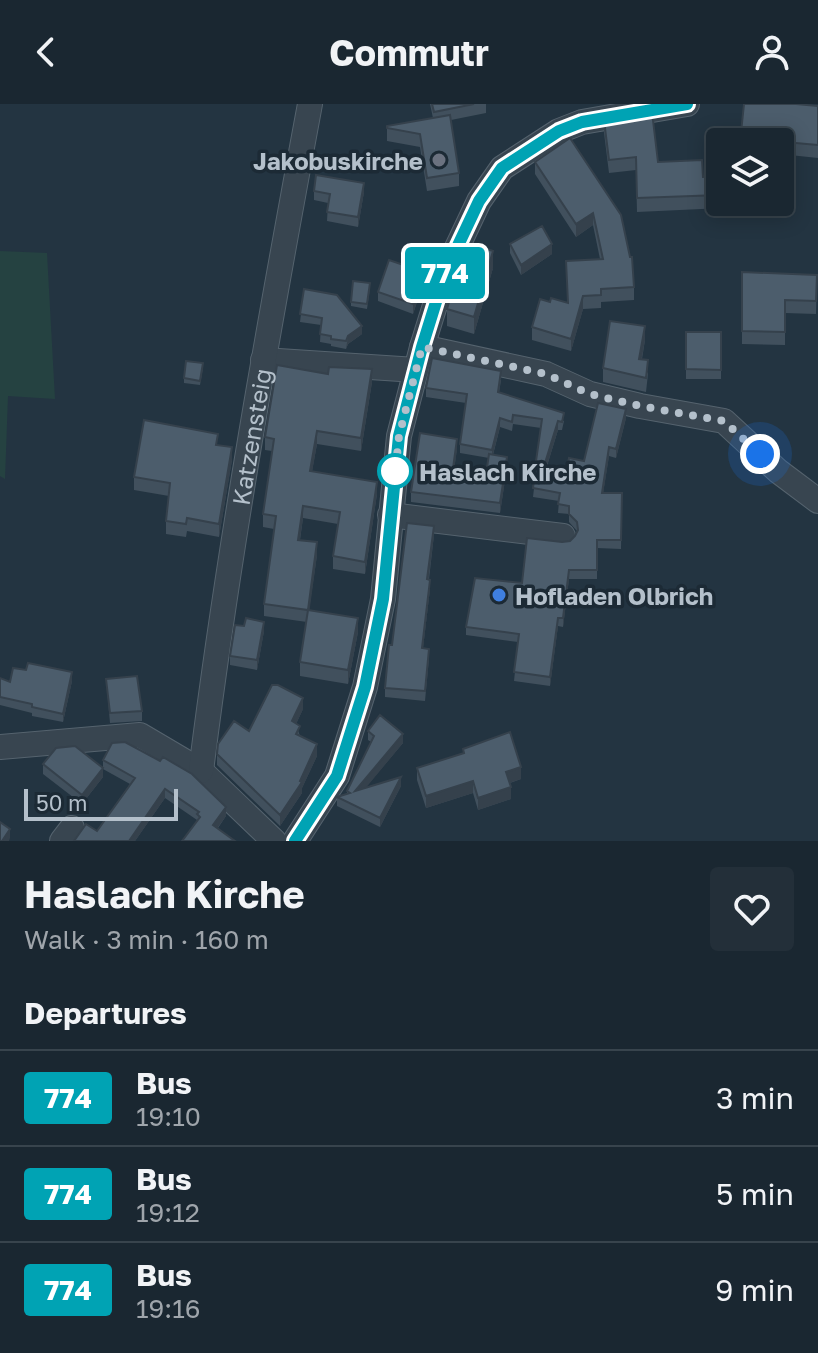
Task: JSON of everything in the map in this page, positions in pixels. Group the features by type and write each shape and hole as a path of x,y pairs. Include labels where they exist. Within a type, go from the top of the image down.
{"street":[{"name":"Katzensteig","path":"201,771 263,360 310,104"},
{"path":"295,841 337,776 365,687 383,599 399,436 445,273 479,201 502,168 559,131 582,122 687,104"},
{"path":"263,360 419,358 546,374 590,394 724,421 778,471 818,501"},
{"path":"390,515 563,536"},
{"path":"0,747 140,735 201,771 274,841"}],"green space":[{"path":"0,251 47,253 55,399 8,396 5,479 0,476"}],"building":[{"path":"432,104 474,104 434,112"},
{"path":"744,104 818,106 818,145 794,143 794,128 741,128"},
{"path":"652,112 658,162 702,160 706,196 637,198 636,157 609,160 604,120"},
{"name":"Jakobuskirche","path":"450,115 459,173 427,178 420,134 387,126"},
{"path":"570,138 621,215 632,257 634,287 601,289 601,295 583,296 571,339 532,327 540,299 550,302 551,298 568,303 566,261 603,259 593,213 576,224 535,162"},
{"path":"316,175 364,183 358,217 327,212 330,194 314,191"},
{"path":"542,226 552,244 521,265 510,244"},
{"path":"467,243 493,251 474,317 447,309"},
{"path":"389,260 424,272 413,304 378,292"},
{"path":"742,272 817,275 816,301 785,300 785,332 742,331"},
{"path":"353,281 370,283 367,304 351,302"},
{"path":"304,289 337,295 362,326 346,341 320,334 322,318 300,314"},
{"path":"610,321 645,326 639,359 648,360 646,378 603,368"},
{"path":"686,332 721,332 721,370 686,369"},
{"path":"432,358 501,371 498,392 564,413 562,422 558,421 545,463 536,461 542,419 513,415 512,422 500,418 492,450 460,444 467,394 426,388"},
{"path":"186,361 203,363 200,381 184,378"},
{"path":"277,365 328,374 329,367 372,369 361,438 317,431 310,471 377,482 365,562 333,556 340,512 303,506 298,540 317,542 308,610 264,604 276,516 263,514 274,439 265,437"},
{"path":"598,403 626,409 616,449 609,447 602,493 622,493 621,540 597,540 597,570 569,570 563,618 558,618 550,677 514,672 519,634 466,627 475,578 522,583 527,538 562,542 570,541 575,536 577,522 569,514 569,506 558,504 560,493 533,488 536,464 567,469 569,458 584,461"},
{"path":"144,420 218,434 216,445 232,447 219,524 187,518 186,524 166,521 170,483 134,477"},
{"path":"420,433 457,439 452,476 485,481 489,454 507,457 500,503 411,492"},
{"path":"407,523 434,526 422,648 429,649 425,691 385,688"},
{"path":"308,610 358,618 348,670 300,662"},
{"path":"246,618 264,622 257,660 230,656 235,625 244,626"},
{"path":"28,663 72,672 63,714 0,697 0,678 10,682 13,668 26,670"},
{"path":"137,676 142,711 110,713 106,679"},
{"path":"272,685 303,698 292,721 300,726 296,734 317,744 302,782 280,815 217,754 218,744 234,721 249,731"},
{"path":"380,715 403,734 355,791 401,777 380,818 337,797 350,793 347,791 374,736 368,731"},
{"path":"510,732 521,767 506,772 511,787 478,798 473,781 426,796 417,768 464,753 463,749"},
{"path":"125,742 160,761 163,757 192,774 226,807 213,825 235,841 182,841 200,817 199,812 165,789 129,841 74,841 86,824 97,831 135,778 103,760 112,743"},
{"path":"75,746 103,768 82,795 43,764 56,748"},
{"path":"0,822 10,829 2,841 0,841"}],"bus line":[{"name":"774","path":"295,841 337,776 365,687 383,599 399,436 445,273 479,201 502,168 559,131 582,122 687,104"}],"place":[{"name":"Jakobuskirche","path":"439,160"},
{"name":"Haslach Kirche","path":"395,471"},
{"name":"Hofladen Olbrich","path":"499,595"}],"route":[{"path":"395,471 395,476 399,436 422,347 546,374 590,394 724,421 760,454"}]}
